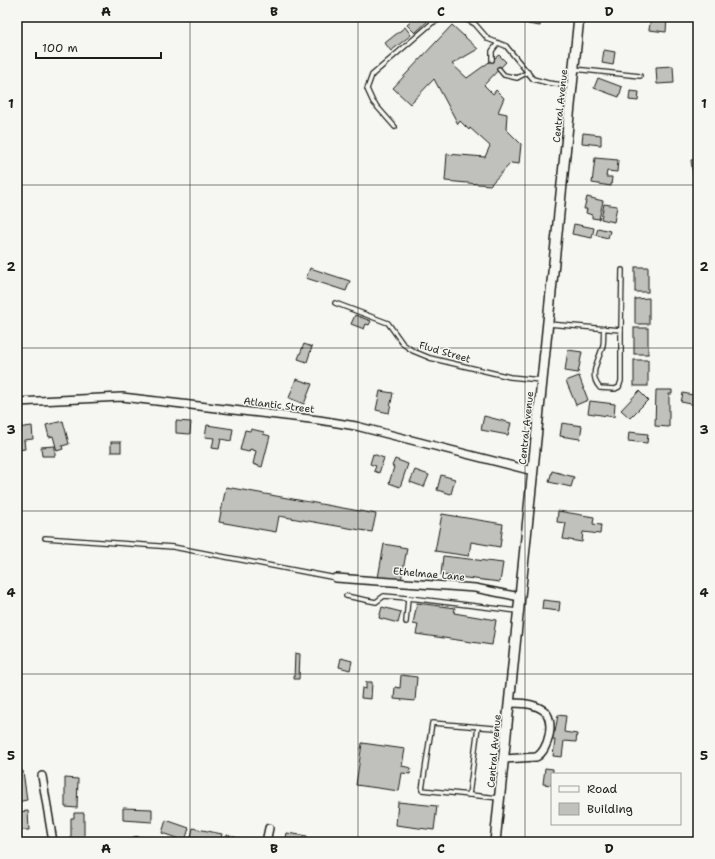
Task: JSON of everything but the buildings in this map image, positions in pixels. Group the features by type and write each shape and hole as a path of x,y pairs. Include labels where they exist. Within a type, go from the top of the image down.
{"street":[{"name":"Central Avenue","path":"495,842 579,17"},
{"name":"Atlantic Street","path":"17,402 122,396 319,420 356,426 533,471"},
{"name":"Ethelmae Lane","path":"336,578 474,588 520,597"},
{"path":"504,759 536,757 541,755 547,746 550,720 543,710 527,704 509,703"},
{"path":"42,776 53,842"},
{"path":"266,842 269,828"},
{"path":"136,841 145,842"}],"lane":[{"path":"395,127 373,102 367,89 372,75 432,23 444,17"},
{"path":"462,17 475,24 488,39 506,46 533,79 548,83 572,86"},
{"path":"492,60 492,51 498,43"},
{"path":"499,69 504,75 517,78 528,72"},
{"path":"574,69 640,76"},
{"path":"604,328 603,345 595,362 595,378 600,388 615,389 619,387 621,381 622,270"},
{"name":"Flud Street","path":"335,303 388,323 403,344 413,351 430,358 510,377 542,380"},
{"path":"547,324 621,330"},
{"path":"45,538 174,547 336,578"},
{"path":"346,596 376,602 384,596 408,598 518,612"},
{"path":"406,622 408,598"},
{"path":"500,798 422,790 432,723 506,729"},
{"path":"469,795 478,727"}]}
